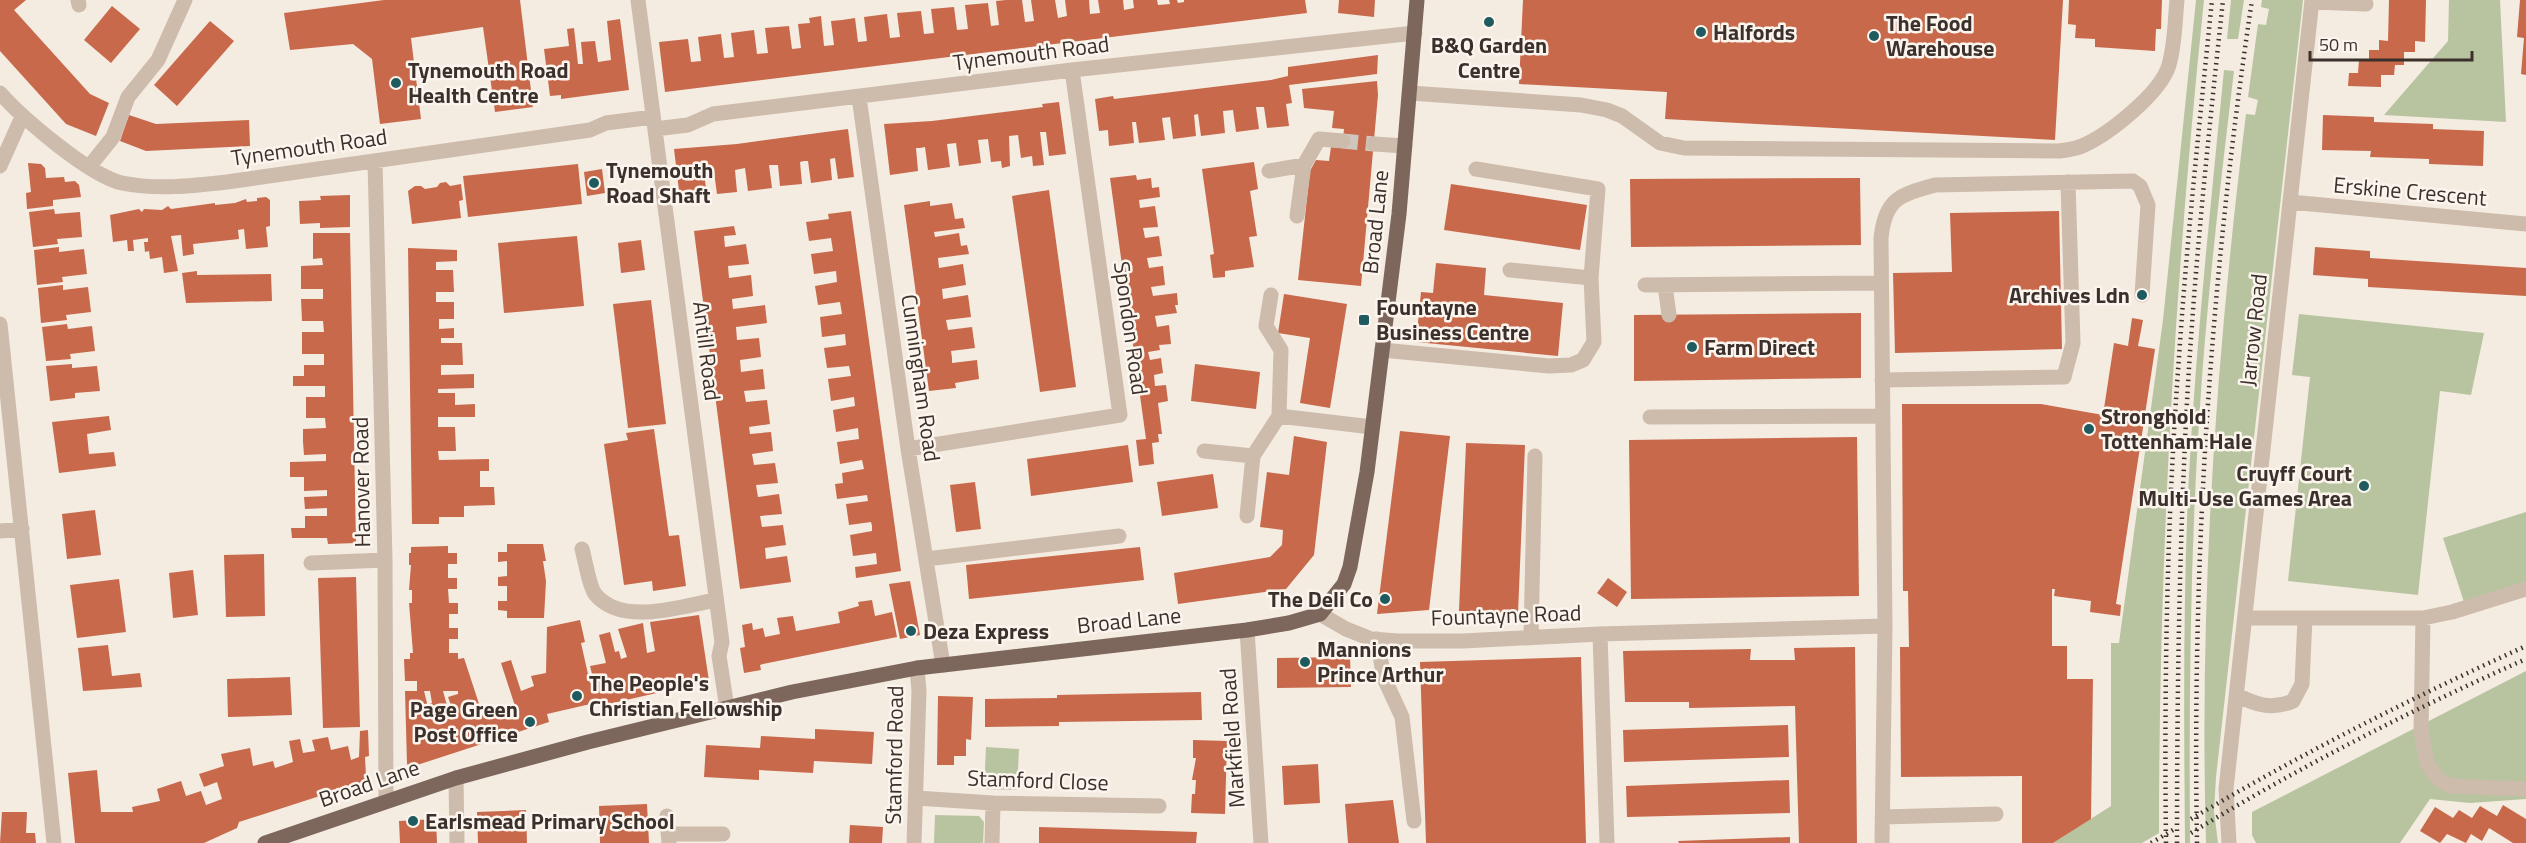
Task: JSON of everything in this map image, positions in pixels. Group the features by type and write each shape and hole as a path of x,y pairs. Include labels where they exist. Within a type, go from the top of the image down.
{"main road":[{"name":"Broad Lane","path":"265,843 456,778 727,708 917,668 1247,630 1289,624 1320,614 1344,584 1350,567 1382,350 1406,146 1417,0"}],"street":[{"path":"89,167 113,137 128,97 158,60 185,0"},
{"name":"Antill Road","path":"638,0 722,642 719,656 727,708"},
{"path":"1410,93 1581,105 1607,110 1622,116 1660,143 1684,148 2059,151 2080,147 2101,135 2148,96 2161,82 2169,67 2177,0"},
{"path":"2312,1 2366,4"},
{"name":"Jarrow Road","path":"2229,843 2226,823 2226,789 2312,1"},
{"name":"Tynemouth Road","path":"0,93 22,117 89,167 119,183 185,187 591,130 606,123 688,125 704,116 1072,70 1415,33"},
{"name":"Spondon Road","path":"908,449 1120,415 1072,70"},
{"name":"Cunningham Road","path":"859,97 908,449 943,665"},
{"path":"2,159 22,117"},
{"path":"1297,216 1304,165 1319,140 1343,141"},
{"path":"1374,144 1406,146"},
{"name":"Hanover Road","path":"375,161 385,560 386,801"},
{"path":"1269,171 1304,165"},
{"path":"1382,350 1550,366 1583,360 1594,342 1591,278 1598,189 1476,169"},
{"path":"1882,843 1885,626 1881,283 1883,219 1890,204 1906,193 1935,185 2124,180 2140,186 2148,205 2142,295"},
{"path":"1882,380 2064,377 2073,343 2068,182"},
{"name":"Erskine Crescent","path":"2290,202 2526,224"},
{"path":"1510,270 1591,278"},
{"path":"1645,285 1881,283"},
{"path":"1665,285 1669,315"},
{"path":"1247,516 1253,456 1279,416 1281,350 1266,326 1271,295"},
{"path":"0,324 54,843"},
{"path":"1279,416 1372,427"},
{"path":"1650,417 1883,416"},
{"path":"1204,451 1253,456"},
{"path":"1531,636 1535,456"},
{"path":"0,531 22,530"},
{"path":"926,559 1119,536"},
{"path":"582,549 594,593 619,610 644,612 716,600"},
{"path":"311,563 385,560"},
{"path":"2245,618 2424,618 2526,590"},
{"name":"Fountayne Road","path":"1320,614 1352,632 1377,639 1463,641 1600,634 1607,843"},
{"path":"2236,695 2256,705 2270,707 2293,701 2302,684 2305,618"},
{"path":"2424,618 2421,732 2427,763 2439,780 2451,786 2526,789"},
{"path":"1600,634 1885,626"},
{"name":"Markfield Road","path":"1247,630 1261,843"},
{"path":"1377,639 1379,662 1404,723 1414,821"},
{"name":"Stamford Road","path":"914,843 917,668"},
{"path":"456,778 457,843"},
{"name":"Stamford Close","path":"916,798 993,803 1159,806"},
{"path":"992,843 993,803"},
{"path":"1882,817 1996,814"},
{"path":"667,816 669,838 723,834"}],"green space":[{"path":"2196,0 2204,0 2185,208 2171,416 2162,625 2159,833 2142,843 2053,843 2111,806 2111,643 2119,643 2163,320"},
{"path":"2231,0 2244,0 2238,39 2227,39"},
{"path":"2262,0 2303,0 2216,777 2214,811 2218,843 2206,843 2205,660 2218,387 2246,114 2255,115 2258,100 2248,97 2258,24 2266,25 2269,9 2261,7"},
{"path":"2449,0 2500,0 2506,122 2384,115 2448,41"},
{"path":"2224,70 2234,71 2209,290 2199,422 2191,632 2190,843 2185,843 2184,712 2188,494 2208,229"},
{"name":"Cruyff Court Multi-Use Games Area","path":"2299,314 2484,333 2471,395 2440,391 2418,595 2288,581 2310,377 2292,375"},
{"path":"2526,512 2526,582 2464,602 2443,538"},
{"path":"2526,671 2526,799 2470,803 2430,799 2400,843 2256,843 2252,835 2252,812"},
{"path":"986,747 1019,749 1017,790 984,789"},
{"path":"935,815 979,816 984,822 983,843 934,843"}],"building":[{"path":"0,0 26,0 14,10 90,94 109,103 96,136 66,124 0,51"},
{"name":"Tynemouth Road Health Centre","path":"384,0 520,0 533,107 495,112 483,27 411,38 421,119 380,124 372,59 353,44 290,50 284,13"},
{"path":"1022,0 1025,22 1034,21 1031,0 1055,0 1058,18 1067,16 1065,0 1089,0 1090,14 1100,13 1098,0 1123,0 1124,10 1134,8 1133,0 1157,0 1158,5 1170,4 1169,0 1177,0 1178,3 1184,0 1305,0 1307,13 665,92 659,42 688,39 691,62 701,61 698,37 721,34 724,58 734,57 731,33 754,30 757,54 768,53 765,28 789,26 792,49 801,48 798,24 810,23 809,18 821,16 824,46 834,45 831,21 855,18 858,42 867,41 864,17 887,14 890,38 900,37 897,13 921,11 924,34 934,33 931,9 954,7 957,30 968,29 965,5 988,3 991,26 999,25 996,1"},
{"path":"1339,0 1375,0 1374,17 1338,13"},
{"path":"1523,0 2063,0 2055,140 1665,119 1667,92 1519,84"},
{"path":"2069,0 2162,0 2161,29 2156,29 2155,51 2095,47 2095,39 2075,38 2076,25 2068,24"},
{"path":"2389,0 2426,0 2425,42 2415,41 2415,52 2404,52 2404,65 2395,65 2394,75 2381,75 2381,87 2348,86 2349,73 2358,73 2359,60 2369,60 2369,50 2379,50 2379,40 2388,41"},
{"path":"2520,0 2526,0 2526,75 2521,74 2524,38 2517,37"},
{"path":"112,6 140,29 111,63 84,40"},
{"path":"620,19 629,90 561,99 561,95 550,96 544,49 569,46 567,29 574,28 578,64 583,64 581,42 595,41 598,62 611,60 607,21"},
{"path":"210,21 234,41 177,106 154,85"},
{"path":"1378,55 1377,74 1289,85 1292,103 1286,104 1289,126 1267,128 1264,107 1256,107 1259,129 1236,132 1233,110 1223,111 1225,133 1201,136 1198,114 1194,115 1196,136 1173,139 1170,117 1162,118 1165,140 1139,143 1136,122 1132,122 1134,143 1109,146 1108,130 1099,131 1095,99 1113,96 1114,99 1271,80 1288,76 1288,67"},
{"path":"1377,81 1378,95 1361,286 1298,280 1310,171 1316,160 1329,161 1331,147 1342,148 1344,129 1332,128 1334,111 1304,108 1302,89"},
{"path":"1059,102 1066,154 1049,156 1046,132 1040,132 1044,165 1033,166 1032,156 1021,158 1018,135 1009,136 1010,166 1002,168 1001,161 991,162 988,139 978,140 981,163 959,166 956,143 947,144 950,167 928,170 925,147 916,148 918,171 890,175 884,124 932,121 1043,107 1042,104"},
{"path":"129,115 156,124 249,120 250,146 146,151 120,141"},
{"path":"2323,115 2374,117 2374,122 2433,124 2433,129 2484,131 2483,166 2429,164 2429,159 2370,157 2371,151 2322,150"},
{"path":"848,129 854,177 838,179 835,158 830,159 832,180 811,183 808,161 804,161 800,162 802,184 780,186 778,165 769,165 772,188 748,191 745,168 735,170 737,192 717,194 714,172 704,173 707,196 680,199 674,149 737,144"},
{"path":"1254,162 1258,189 1250,191 1257,236 1249,237 1254,267 1225,271 1225,277 1213,278 1210,255 1214,254 1202,169"},
{"path":"28,163 41,164 45,168 46,178 64,177 65,182 75,181 79,185 81,197 53,200 53,206 27,209 26,193 31,192"},
{"path":"578,164 582,204 468,217 463,176"},
{"name":"Tynemouth Road Shaft","path":"602,169 605,193 587,196 584,172"},
{"path":"1136,175 1137,180 1151,178 1152,188 1159,187 1160,197 1139,200 1140,208 1155,206 1158,227 1143,228 1145,238 1159,236 1162,256 1147,258 1149,268 1163,266 1165,285 1151,287 1153,296 1177,293 1178,305 1175,305 1177,313 1155,316 1157,327 1169,325 1171,344 1159,345 1160,350 1148,352 1150,360 1161,358 1163,373 1154,375 1155,386 1166,385 1168,401 1158,403 1162,434 1158,434 1159,442 1152,443 1154,464 1139,466 1136,440 1146,439 1110,178"},
{"path":"1860,178 1861,245 1631,247 1630,179"},
{"path":"446,182 450,186 461,184 463,200 459,201 461,218 412,224 408,191 415,186 425,189 437,187 440,183"},
{"path":"1451,184 1587,205 1580,250 1444,230"},
{"path":"1049,190 1076,387 1040,392 1012,196"},
{"path":"350,195 350,227 320,228 320,223 300,224 299,201 321,200 320,196"},
{"path":"266,197 270,200 270,226 266,227 268,247 246,249 244,229 238,230 239,239 193,244 194,254 183,256 181,235 171,236 178,271 164,273 162,257 150,259 149,251 145,252 144,242 148,242 148,238 133,240 134,251 128,251 127,240 113,242 110,215 139,209 142,212 144,209 162,210 168,206 171,209 215,203 215,205 235,203 246,199 247,202 257,201 257,198"},
{"path":"930,201 930,206 952,203 955,219 963,218 965,228 934,232 935,237 959,233 961,246 967,245 969,254 938,258 939,268 963,264 966,285 942,289 943,299 968,295 971,317 946,320 948,330 972,327 975,348 951,351 952,363 977,360 979,379 955,383 956,388 929,391 904,205"},
{"path":"54,209 55,214 80,212 82,237 57,239 58,244 33,247 29,212"},
{"path":"851,211 901,571 856,578 855,567 877,564 876,553 853,556 850,535 872,531 872,526 871,522 849,525 846,504 868,501 867,495 837,499 835,484 843,483 842,473 864,469 862,460 840,464 837,442 859,439 858,428 836,432 833,410 855,406 854,397 831,401 828,379 851,376 849,366 827,368 824,348 846,345 845,334 822,337 820,317 842,314 840,302 818,305 815,286 837,282 836,271 814,274 811,254 833,251 831,238 809,241 806,222 829,219 828,214"},
{"path":"2059,211 2062,349 1895,353 1893,273 1952,272 1950,213"},
{"path":"734,226 736,235 724,236 725,247 746,244 749,264 728,266 729,278 751,275 753,296 732,299 733,309 765,305 767,323 736,327 737,340 759,338 761,357 740,360 741,372 763,369 765,389 744,391 746,402 767,400 770,424 749,427 750,434 771,432 773,451 752,454 754,465 775,463 778,483 756,485 758,497 779,494 782,514 760,516 762,527 783,525 786,545 765,548 766,559 787,556 791,582 740,589 694,231"},
{"path":"313,233 350,233 356,543 328,544 327,538 292,538 291,528 305,528 305,516 327,516 327,508 305,509 304,497 327,496 327,490 304,491 304,477 290,477 290,462 326,461 326,454 304,455 303,442 303,429 326,428 325,418 306,418 306,397 325,397 325,386 293,386 293,376 304,376 304,365 324,365 324,354 302,354 302,332 324,332 323,321 302,321 301,299 323,299 323,289 301,289 301,266 323,265 322,258 313,259"},
{"path":"577,236 584,306 504,313 498,243"},
{"path":"641,240 645,270 621,273 618,243"},
{"path":"59,247 59,252 84,249 87,274 62,277 63,282 37,285 34,250"},
{"path":"2315,247 2370,251 2370,258 2526,268 2526,296 2368,287 2368,279 2313,275"},
{"path":"408,248 457,250 457,261 436,262 436,270 453,270 454,292 436,292 436,302 454,302 454,319 439,319 439,329 454,328 454,338 441,338 441,343 462,343 463,365 441,365 441,375 474,374 474,388 438,389 438,393 455,393 455,405 475,404 475,417 438,417 438,427 455,427 456,451 438,451 439,460 489,459 489,471 480,471 480,487 494,487 495,505 464,506 464,517 439,517 439,524 412,524"},
{"path":"1436,263 1486,268 1484,295 1563,303 1558,356 1416,342 1421,292 1433,293"},
{"path":"197,271 197,275 271,274 272,301 186,303 182,273"},
{"path":"63,285 63,290 88,287 91,312 66,315 67,320 41,323 38,288"},
{"path":"1284,294 1347,304 1330,408 1300,403 1310,338 1278,333"},
{"path":"651,300 666,424 628,428 613,304"},
{"path":"1861,313 1861,378 1634,381 1634,315"},
{"path":"2132,318 2143,320 2138,346 2155,349 2116,604 2121,605 2120,616 2090,612 2091,601 2054,596 2055,589 2052,589 2052,646 2067,646 2067,679 2093,679 2091,819 2053,843 2022,843 2022,776 1901,777 1900,647 1909,647 1908,591 1903,591 1902,404 2041,404 2103,415 2114,343 2128,346"},
{"path":"67,324 68,329 92,326 95,351 70,354 71,359 46,361 42,327"},
{"path":"72,364 72,368 97,366 100,391 75,393 75,398 50,401 46,366"},
{"path":"1195,364 1260,372 1256,409 1191,401"},
{"path":"109,416 111,430 87,434 89,454 114,452 116,466 59,473 52,422"},
{"path":"654,429 669,536 679,535 686,586 653,591 652,581 624,585 604,444 628,440 626,433"},
{"path":"1400,431 1450,436 1429,610 1377,614"},
{"path":"1294,436 1327,442 1314,555 1286,589 1178,604 1174,573 1270,557 1282,545 1283,530 1260,527 1267,472 1289,475"},
{"path":"1857,437 1859,596 1631,599 1629,440"},
{"path":"1466,443 1525,445 1518,613 1459,611"},
{"path":"1128,445 1133,482 1031,496 1027,459"},
{"path":"1213,474 1218,508 1162,516 1157,482"},
{"path":"975,482 981,529 956,532 950,485"},
{"path":"95,510 101,555 67,559 62,514"},
{"path":"507,544 543,544 546,561 543,561 546,581 544,618 507,618 507,611 498,610 498,601 507,601 507,586 498,586 498,577 507,576 507,561 498,562 498,552 507,552"},
{"path":"448,546 448,553 457,553 457,564 448,564 448,578 457,578 457,589 448,589 449,603 458,603 458,614 449,614 449,628 458,628 458,639 449,639 449,653 458,653 458,659 464,658 483,716 515,706 501,663 511,660 521,691 534,686 531,676 546,673 547,627 580,620 585,642 581,643 590,683 594,682 590,666 606,663 599,635 610,632 615,652 619,651 621,659 627,657 618,629 643,623 647,653 655,651 650,622 699,615 709,681 600,706 599,702 547,714 549,722 411,767 407,764 405,691 417,691 417,681 405,681 404,659 410,659 410,653 413,653 409,603 412,603 412,590 409,590 411,547","holes":["424,691 430,691 432,703 429,704 429,711","443,691 458,691 458,694 448,697 452,708 448,709"]},
{"path":"1140,547 1144,580 969,599 966,565"},
{"path":"264,554 265,616 226,617 224,555"},
{"path":"193,570 198,615 173,618 169,573"},
{"path":"356,577 360,727 323,728 318,578"},
{"path":"1608,578 1627,592 1617,607 1597,593"},
{"path":"119,579 126,632 77,638 70,585"},
{"path":"910,581 920,635 900,639 889,584"},
{"path":"872,600 875,616 892,612 897,637 763,664 760,665 761,670 744,673 740,648 745,647 742,625 752,623 753,630 763,628 765,637 780,634 777,618 793,616 796,631 840,623 838,612 859,606 858,602"},
{"path":"108,645 112,676 140,673 142,687 83,691 78,648"},
{"path":"1855,647 1857,843 1799,843 1795,706 1689,708 1689,702 1625,702 1623,651 1751,649 1750,660 1795,660 1794,648"},
{"path":"1350,657 1351,687 1277,688 1277,658"},
{"path":"1581,657 1586,843 1426,843 1420,662"},
{"path":"290,677 292,715 228,717 227,679"},
{"path":"1201,692 1202,720 1059,722 1059,726 985,727 985,699"},
{"path":"938,696 973,697 971,740 966,739 966,756 954,756 954,765 937,765"},
{"path":"1788,725 1789,757 1624,762 1623,730"},
{"path":"815,729 874,732 872,764 814,761 813,773 759,770 759,780 704,777 706,745 760,748 761,736 815,739"},
{"path":"368,730 369,756 365,757 366,776 363,782 239,822 237,828 204,843 75,843 68,773 97,770 101,812 133,812 132,807 160,801 157,789 181,781 186,796 201,791 206,805 222,799 217,782 204,787 199,774 224,766 221,754 250,748 253,766 273,761 275,768 293,762 289,741 300,739 303,753 315,751 312,740 328,737 331,750 348,746 351,760 359,757 360,731"},
{"path":"1193,740 1227,741 1225,814 1191,813 1192,794 1195,794 1196,780 1192,780 1196,758 1193,758"},
{"path":"1318,764 1320,803 1284,805 1282,766"},
{"path":"1789,780 1790,813 1627,817 1626,786"},
{"path":"1393,800 1399,843 1348,843 1345,804"},
{"path":"647,804 649,843 600,843 599,806"},
{"path":"2503,805 2526,819 2526,843 2513,843 2489,828 2482,841 2471,834 2466,843 2447,834 2440,843 2420,831 2435,807 2453,818 2459,810 2472,818 2480,806 2497,816"},
{"path":"526,810 527,843 478,843 477,812"},
{"path":"2,812 27,812 26,833 35,833 36,843 0,843"},
{"path":"436,819 437,843 400,843 399,821"},
{"path":"850,825 883,827 882,843 849,843"},
{"path":"1039,827 1197,832 1196,843 1039,843"},
{"path":"1790,837 1790,843 1679,843 1678,841"}],"tunnel":[{"path":"1343,141 1374,144"}],"railway":[{"path":"2166,843 2167,600 2175,417 2182,312 2212,0"},
{"path":"2177,843 2179,632 2186,421 2197,263 2223,0"},
{"path":"2197,843 2198,632 2207,420 2225,210 2252,0"},
{"path":"2191,819 2356,728 2526,646"},
{"path":"2191,833 2356,740 2526,659"},
{"path":"2151,843 2173,830"}],"place":[{"name":"B&Q Garden Centre","path":"1489,22"},
{"name":"Halfords","path":"1701,32"},
{"name":"The Food Warehouse","path":"1874,36"},
{"name":"Tynemouth Road Health Centre","path":"396,83"},
{"name":"Tynemouth Road Shaft","path":"594,183"},
{"name":"Archives Ldn","path":"2142,295"},
{"name":"Fountayne Business Centre","path":"1364,320"},
{"name":"Farm Direct","path":"1692,347"},
{"name":"Stronghold Tottenham Hale","path":"2089,429"},
{"name":"Cruyff Court Multi-Use Games Area","path":"2364,486"},
{"name":"The Deli Co","path":"1385,599"},
{"name":"Deza Express","path":"911,631"},
{"name":"Mannions Prince Arthur","path":"1305,662"},
{"name":"The People's Christian Fellowship","path":"577,696"},
{"name":"Page Green Post Office","path":"530,722"},
{"name":"Earlsmead Primary School","path":"413,821"}]}
